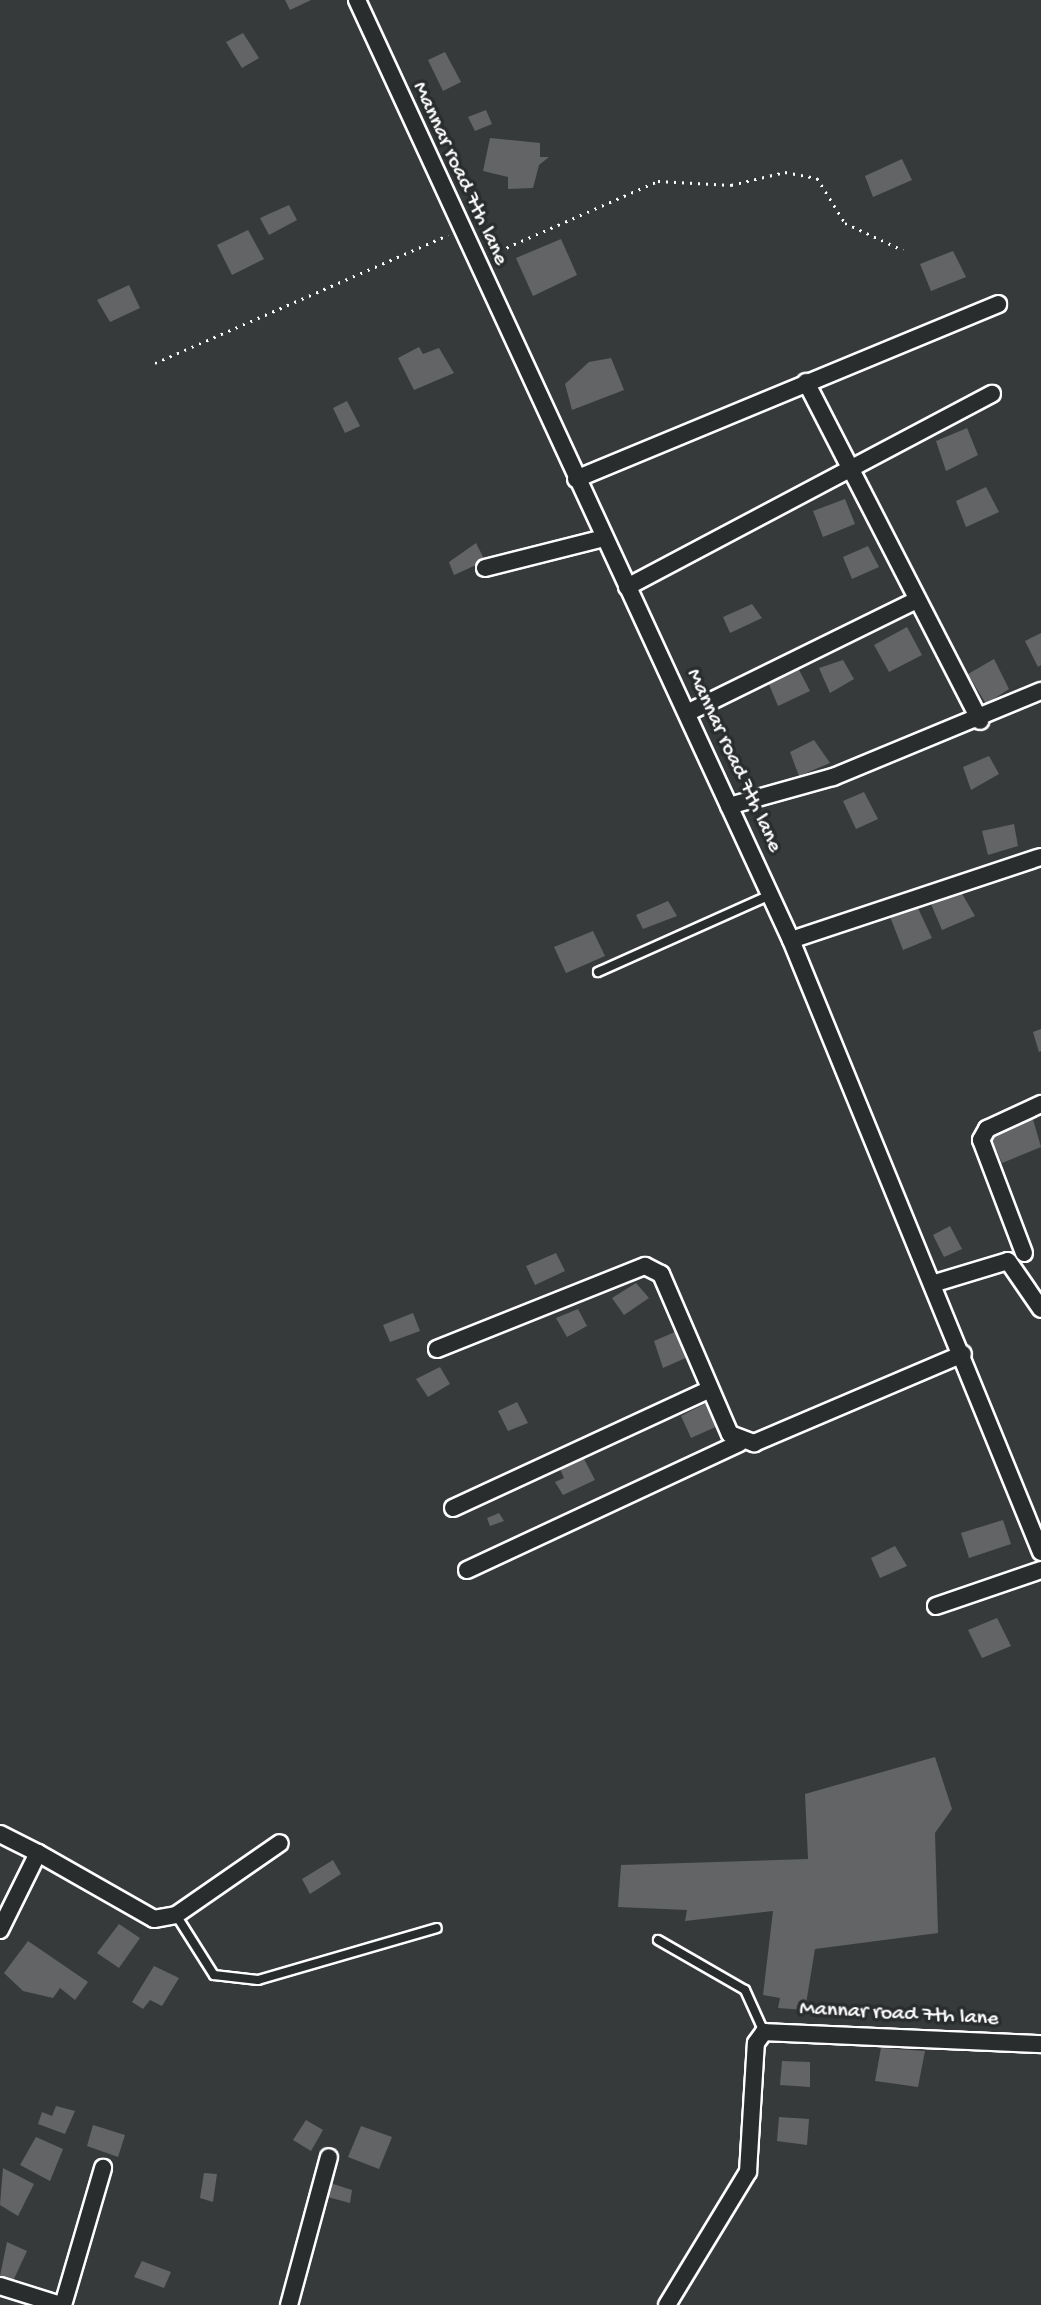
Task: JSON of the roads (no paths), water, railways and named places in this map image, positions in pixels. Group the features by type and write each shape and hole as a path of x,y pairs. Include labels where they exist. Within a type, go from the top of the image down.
{"street":[{"name":"Mannar road 7th lane","path":"357,0 457,231 475,262 791,940 963,1354 1041,1552"},
{"path":"576,479 998,304"},
{"path":"806,382 847,471 980,721"},
{"path":"627,587 992,394"},
{"path":"485,568 604,538"},
{"path":"687,713 915,601"},
{"path":"729,806 833,777 980,721 1041,691"},
{"path":"791,940 1041,857"},
{"path":"1024,1253 981,1140 987,1129 1041,1104"},
{"path":"932,1284 1008,1261 1041,1244"},
{"path":"1008,1261 1041,1309"},
{"path":"437,1349 645,1266 661,1274 710,1389 739,1443"},
{"path":"467,1570 739,1443 754,1443 963,1354"},
{"path":"453,1508 710,1389"},
{"path":"936,1606 1041,1570"},
{"path":"0,1834 154,1919 176,1915 280,1843"},
{"path":"0,1930 38,1853"},
{"name":"Mannar road 7th lane","path":"764,2032 1041,2044"},
{"path":"667,2305 748,2172 756,2043 764,2032"},
{"path":"289,2305 329,2157"},
{"path":"0,2286 62,2305 103,2168"}],"lane":[{"path":"598,972 770,895"},
{"path":"176,1915 214,1975 258,1980 437,1928"},
{"path":"658,1940 745,1990 764,2032"}]}
